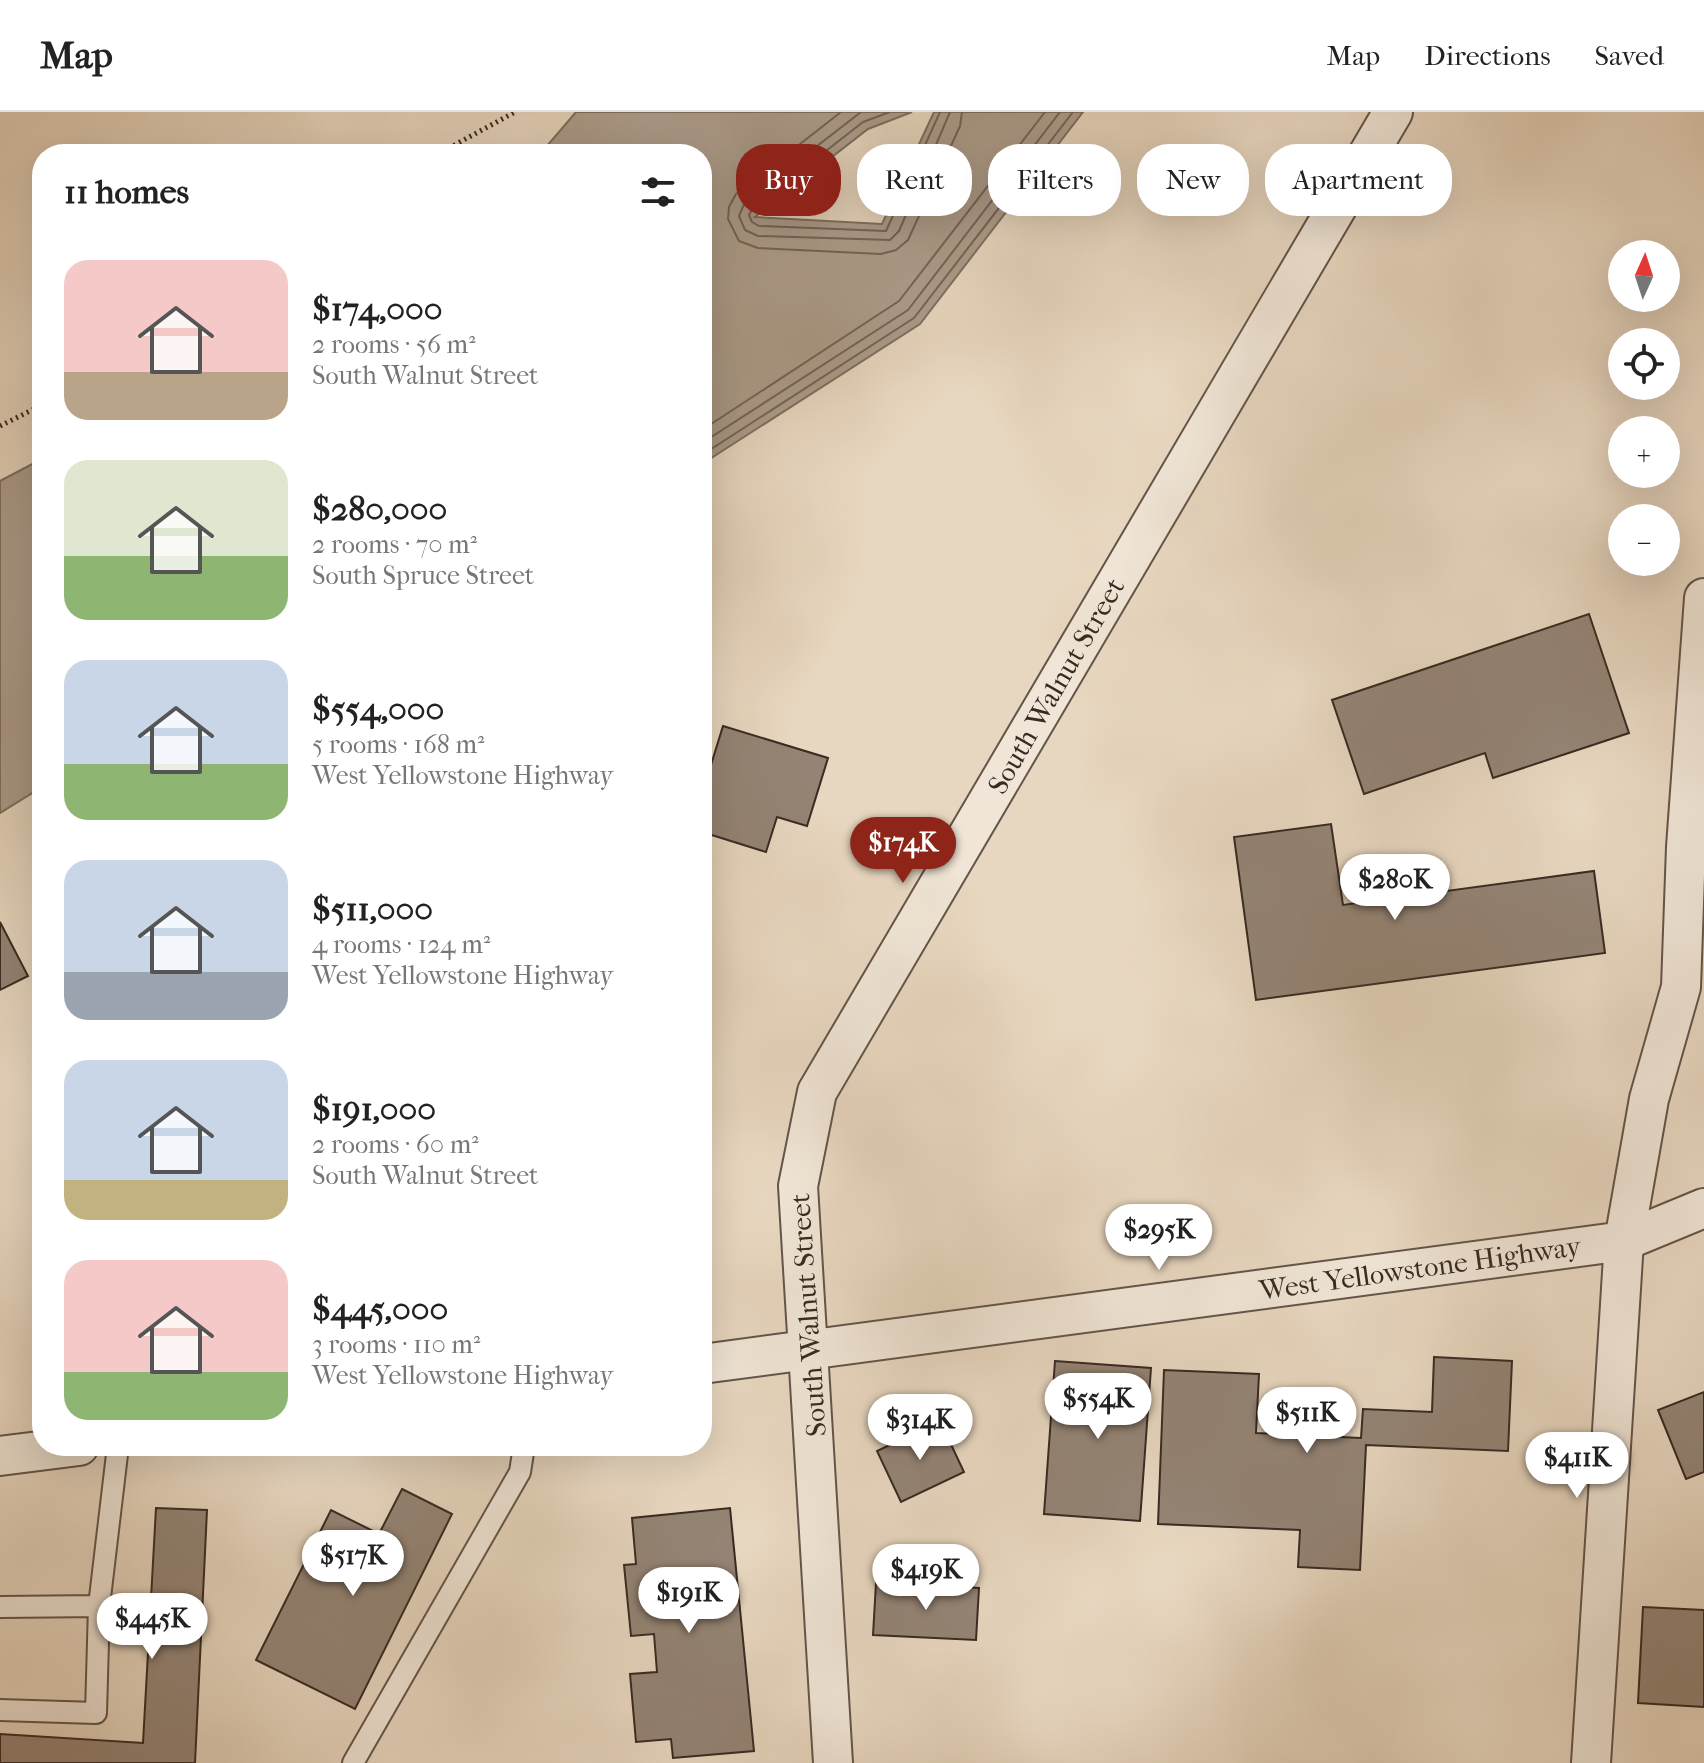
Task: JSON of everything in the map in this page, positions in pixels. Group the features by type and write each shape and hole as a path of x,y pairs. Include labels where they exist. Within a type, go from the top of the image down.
{"street":[{"name":"South Walnut Street","path":"833,1763 798,1186 817,1092 1393,112"},
{"path":"1591,1763 1624,1241 1649,1099 1681,987 1695,843 1704,598"},
{"name":"West Yellowstone Highway","path":"712,1363 1624,1241 1704,1208"},
{"path":"0,1456 32,1452"}],"lane":[{"path":"0,1710 96,1713 99,1606 117,1456"},
{"path":"353,1763 520,1472 522,1456"},
{"path":"0,1607 99,1606"}],"path":[{"path":"456,144 515,112"},
{"path":"0,426 32,410"}],"water":[{"path":"576,112 912,112 868,129 841,150 841,144 736,144 736,216 882,224 886,216 972,216 972,144 919,144 934,112 1083,112 1058,144 988,144 988,216 1003,216 920,324 712,458 712,144 549,144"},
{"path":"32,464 32,793 0,813 0,481"}],"building":[{"path":"1589,614 1629,733 1493,778 1485,753 1364,794 1332,700"},
{"path":"723,726 828,758 807,826 777,817 766,852 712,835 712,762"},
{"path":"1331,824 1343,905 1594,871 1605,953 1256,1000 1234,837"},
{"path":"0,922 28,976 0,990"},
{"path":"1434,1357 1512,1361 1508,1451 1366,1445 1360,1570 1298,1567 1300,1530 1158,1524 1164,1370 1259,1374 1256,1433 1361,1438 1363,1409 1432,1412"},
{"path":"1055,1361 1151,1368 1140,1521 1044,1514"},
{"path":"1704,1392 1704,1472 1686,1479 1658,1410"},
{"path":"940,1421 964,1472 901,1502 877,1451"},
{"path":"402,1489 452,1514 355,1709 256,1660 331,1510 379,1534"},
{"path":"156,1508 207,1510 195,1763 0,1763 0,1734 143,1743"},
{"path":"730,1508 754,1751 673,1758 671,1739 636,1742 630,1674 657,1672 654,1634 631,1636 624,1565 636,1564 632,1518"},
{"path":"876,1583 979,1588 976,1640 873,1635"},
{"path":"1643,1607 1704,1610 1704,1707 1638,1703"}]}
